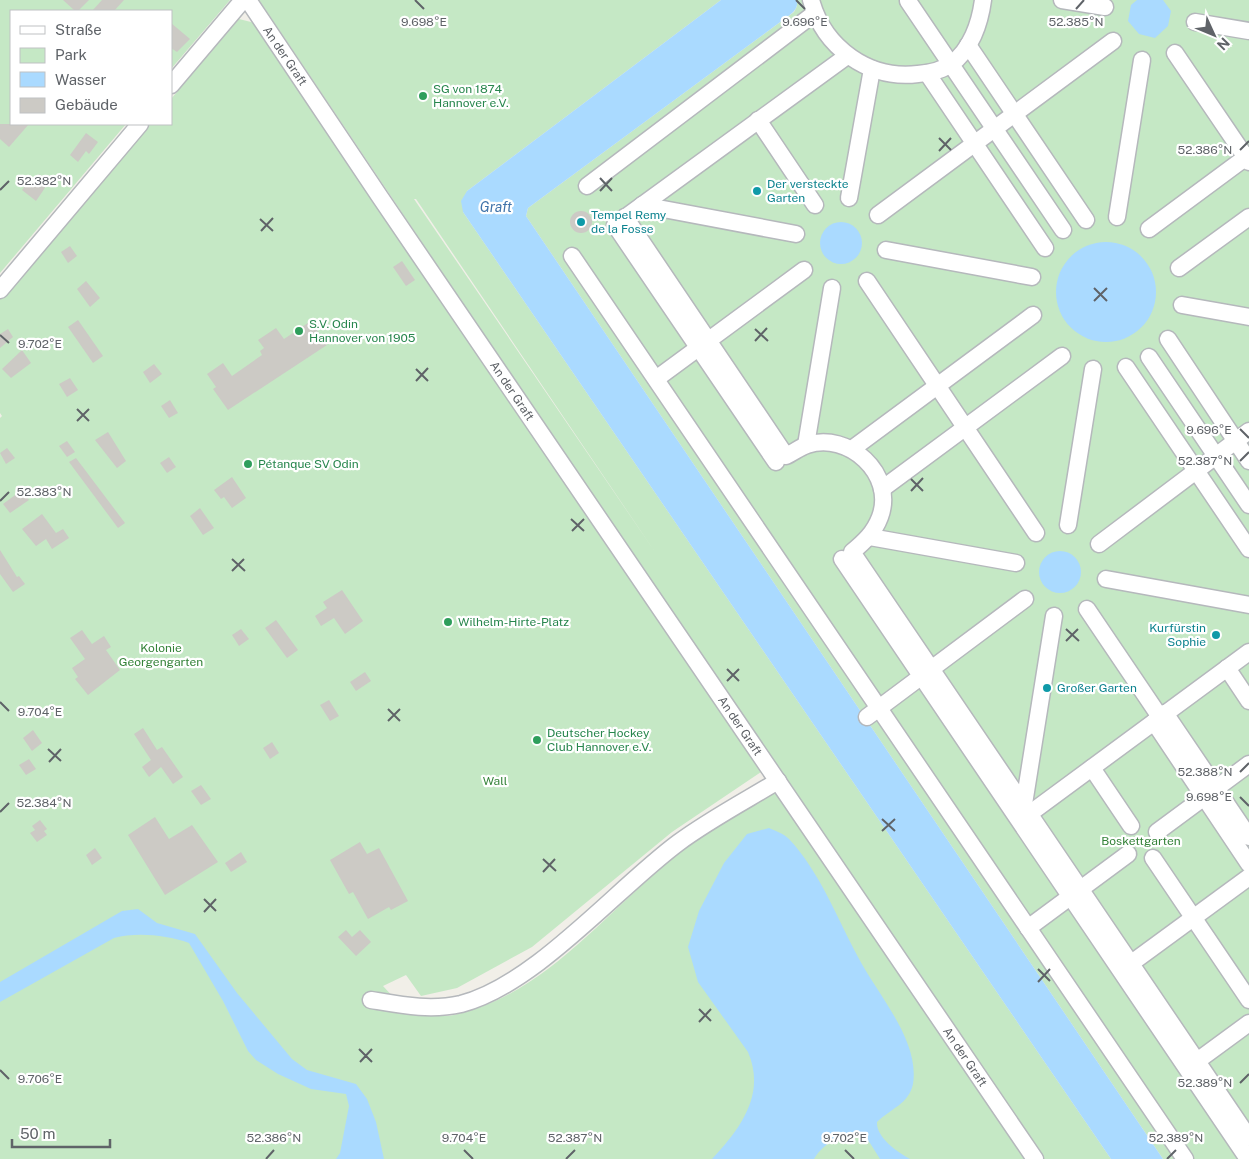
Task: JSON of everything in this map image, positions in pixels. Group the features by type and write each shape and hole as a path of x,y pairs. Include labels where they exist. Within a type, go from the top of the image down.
{"street":[{"path":"172,84 243,0"},
{"name":"An der Graft","path":"248,0 1035,1159"},
{"path":"908,0 1063,230"},
{"path":"587,186 813,7 830,39 847,56 872,69 906,75 927,73 951,64 968,45 981,17 983,0"},
{"path":"1062,0 1105,7"},
{"path":"1195,22 1249,31"},
{"path":"878,215 995,129 1014,112 1113,42"},
{"path":"968,45 1086,220"},
{"path":"1149,229 1248,158 1175,53"},
{"path":"847,56 615,225 786,456 806,445 824,442 839,444 852,449 871,465 882,489 881,516 870,537 852,552 926,672"},
{"path":"1117,217 1142,60"},
{"path":"848,198 872,69"},
{"path":"927,73 1045,248"},
{"path":"758,120 814,206"},
{"path":"0,290 139,125"},
{"path":"642,205 796,234"},
{"path":"1179,268 1249,217"},
{"path":"886,250 1032,277"},
{"path":"572,256 656,379 873,712 1028,928 1184,1159"},
{"path":"656,379 804,270"},
{"path":"867,281 1036,533"},
{"path":"806,445 832,288"},
{"path":"1182,305 1249,317"},
{"path":"852,449 1033,315"},
{"path":"1168,340 1249,461"},
{"path":"703,344 776,462"},
{"path":"882,489 1062,356"},
{"path":"1149,357 1249,505"},
{"path":"1126,367 1249,549"},
{"path":"1068,525 1093,369"},
{"path":"1099,544 1249,431"},
{"path":"870,537 1016,563"},
{"path":"842,559 926,672 1024,813 1075,893 1192,1065 1248,1159"},
{"path":"1106,579 1249,605"},
{"path":"873,712 1025,599"},
{"path":"1087,609 1210,793 1249,864"},
{"path":"1024,813 1054,616"},
{"path":"1024,813 1092,768 1227,668 1248,656"},
{"path":"1227,668 1249,701"},
{"path":"1157,832 1249,764"},
{"path":"1092,768 1131,826"},
{"path":"371,1000 412,1007 437,1008 462,1004 496,990 539,961 679,842 778,781"},
{"path":"1210,793 1249,837"},
{"path":"1028,928 1128,854"},
{"path":"1152,858 1249,1000"},
{"path":"1126,967 1249,877"},
{"path":"1192,1065 1249,1023"},
{"path":"1192,1065 1249,1138"}],"green space":[{"path":"0,0 230,0 172,68 172,10 10,10 10,125 125,125 0,273"},
{"path":"259,0 721,0 467,191 463,212 1111,1159 1038,1159","holes":["414,199 416,199 655,552"]},
{"name":"Großer Garten","path":"797,0 1249,0 1249,1159 1163,1159 526,216 528,208 794,12"},
{"path":"239,19 255,23 761,772 672,832 532,947 457,988 421,996 406,975 383,986 409,1014 437,1016 454,1015 485,1006 513,992 565,956 659,870 687,847 777,788 1031,1159 0,1159 0,418 2,416 0,413 0,298 149,125 172,125 172,98"}],"water":[{"name":"Graft","path":"721,0 797,0 797,4 791,14 528,208 526,216 1163,1159 1111,1159 463,212 461,201 467,191"},
{"path":"1137,0 1163,0 1171,11 1168,26 1155,38 1139,34 1128,21 1131,5"},
{"path":"841,222 856,228 862,243 856,258 841,264 826,258 820,243 826,228"},
{"path":"1106,242 1125,246 1142,256 1152,273 1156,292 1152,311 1142,328 1125,338 1106,342 1087,338 1070,328 1060,311 1056,292 1060,273 1070,256 1087,246"},
{"path":"1060,551 1075,557 1081,572 1075,587 1060,593 1045,587 1039,572 1045,557"},
{"path":"769,828 789,839 810,866 858,957 904,1034 913,1067 911,1091 908,1097 877,1122 880,1133 884,1138 910,1159 880,1159 870,1143 861,1134 854,1134 834,1140 823,1148 814,1159 712,1159 741,1123 748,1110 754,1082 753,1067 748,1052 698,982 688,947 699,911 724,863 747,834"},
{"path":"138,909 157,923 195,934 237,993 292,1059 307,1070 356,1084 367,1099 376,1122 384,1159 336,1159 340,1153 349,1106 346,1094 311,1089 278,1074 256,1060 248,1051 223,1001 189,943 152,935 132,935 114,938 0,1002 0,982 122,911"}],"building":[{"path":"63,0 89,0 79,10 74,10"},
{"path":"102,0 124,0 115,10 93,10"},
{"path":"172,24 190,39 177,52 172,49"},
{"path":"0,124 28,125 9,147 0,139"},
{"path":"86,133 98,142 89,154 86,151 78,162 70,155"},
{"path":"39,174 49,182 36,201 22,190 29,181 31,184"},
{"name":"Tempel Remy de la Fosse","path":"581,211 589,214 592,222 589,230 581,233 573,230 570,222 573,214"},
{"path":"70,246 77,256 68,263 61,252"},
{"path":"402,261 415,280 406,286 393,267"},
{"path":"86,281 100,298 90,307 77,289"},
{"path":"78,320 103,356 93,363 68,327"},
{"path":"311,321 327,345 228,410 213,389 216,387 207,374 223,363 232,376 262,355 260,351 264,348 258,340 276,328 284,339"},
{"path":"8,329 13,337 0,348 0,334"},
{"path":"22,350 31,363 11,378 2,369"},
{"path":"154,364 162,374 150,383 143,372"},
{"path":"70,378 78,390 67,397 59,384"},
{"path":"170,400 178,413 169,418 161,406"},
{"path":"108,432 126,461 117,468 95,440"},
{"path":"67,441 75,452 67,457 59,446"},
{"path":"7,448 15,458 6,464 0,453"},
{"path":"169,457 176,467 167,473 160,463"},
{"path":"76,458 125,523 118,528 69,462"},
{"path":"232,477 246,498 232,508 224,497 221,499 214,490"},
{"path":"22,490 29,500 10,513 3,504"},
{"path":"200,508 214,528 203,535 190,516"},
{"path":"42,514 56,533 63,529 69,538 52,549 46,539 36,546 22,529"},
{"path":"0,550 17,577 19,576 25,584 13,592 0,574"},
{"path":"342,590 363,621 345,634 334,618 321,626 315,616 327,608 323,602"},
{"path":"276,620 298,650 287,658 265,628"},
{"path":"241,629 249,639 239,646 232,635"},
{"path":"82,630 92,644 104,636 111,647 106,650 120,670 88,695 75,679 78,677 72,668 85,659 70,638"},
{"path":"365,672 371,681 356,691 350,682"},
{"path":"329,700 339,716 330,721 320,705"},
{"path":"143,728 157,750 162,747 183,777 173,784 161,767 149,777 142,767 151,760 134,734"},
{"path":"33,730 42,743 32,751 23,738"},
{"path":"272,742 279,753 270,759 263,748"},
{"path":"29,759 36,769 26,775 19,765"},
{"path":"201,785 211,799 201,805 191,791"},
{"path":"155,817 169,839 192,825 218,862 165,895 128,835"},
{"path":"40,820 47,829 44,831 47,835 37,842 30,833 35,830 32,826"},
{"path":"360,842 367,854 379,848 408,901 391,910 389,907 368,919 353,892 349,894 330,860"},
{"path":"95,848 102,858 92,865 86,855"},
{"path":"241,852 247,862 231,872 225,863"},
{"path":"346,930 352,937 360,930 371,942 356,956 338,937"}],"place":[{"name":"SG von 1874 Hannover e.V.","path":"423,96"},
{"name":"Der versteckte Garten","path":"757,191"},
{"name":"Tempel Remy de la Fosse","path":"581,222"},
{"name":"S.V. Odin Hannover von 1905","path":"299,331"},
{"name":"Pétanque SV Odin","path":"248,464"},
{"name":"Wilhelm-Hirte-Platz","path":"448,622"},
{"name":"Kurfürstin Sophie","path":"1216,635"},
{"name":"Großer Garten","path":"1047,688"},
{"name":"Deutscher Hockey Club Hannover e.V.","path":"537,740"}],"park label":[{"name":"Kolonie Georgengarten","path":"161,655"},
{"name":"Wall","path":"495,781"},
{"name":"Boskettgarten","path":"1141,841"}]}
